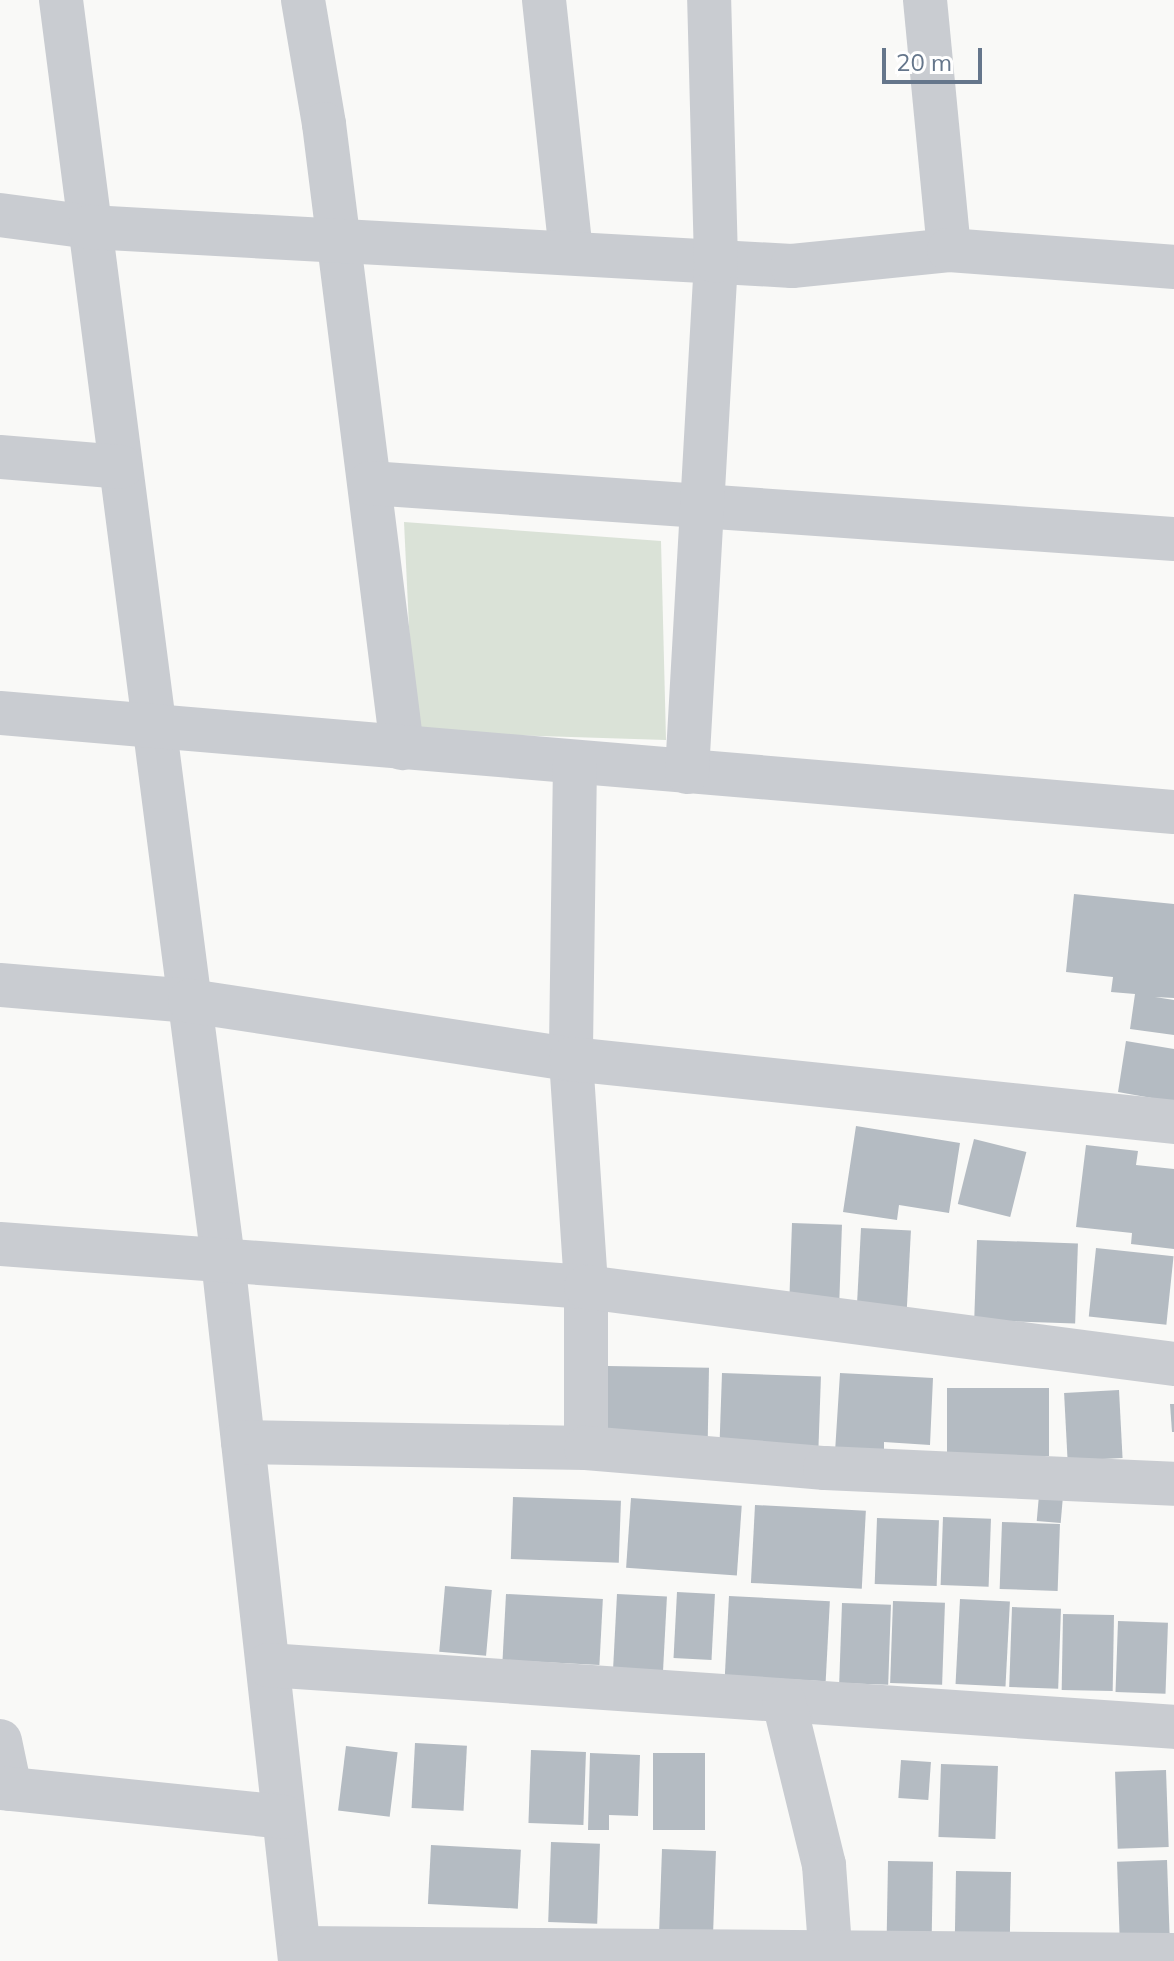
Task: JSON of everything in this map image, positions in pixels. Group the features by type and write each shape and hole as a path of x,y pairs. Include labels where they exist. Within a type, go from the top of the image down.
{"street":[{"path":"61,0 223,1260 299,1954 1174,1955"},
{"path":"303,0 370,483 402,748"},
{"path":"544,0 571,253"},
{"path":"687,772 716,261 709,0"},
{"path":"925,0 949,250"},
{"path":"0,215 90,227 792,266 949,250 1174,267"},
{"path":"0,457 121,467"},
{"path":"370,483 1174,539"},
{"path":"0,713 1174,812"},
{"path":"575,762 571,1059 586,1287 586,1448"},
{"path":"0,985 190,1001 571,1059 1174,1122"},
{"path":"0,1244 586,1287 1174,1364"},
{"path":"243,1442 586,1448 825,1468 1174,1484"},
{"path":"268,1665 1174,1727"},
{"path":"784,1702 824,1865 831,1957"},
{"path":"0,1741 5,1788 284,1817"}],"shaded area":[{"path":"404,522 661,541 666,740 414,732"}],"building":[{"path":"1074,894 1174,904 1174,998 1155,997 1174,1000 1174,1035 1130,1029 1135,994 1111,992 1113,977 1066,972"},
{"path":"1126,1041 1174,1049 1174,1102 1118,1092"},
{"path":"856,1126 960,1143 949,1213 899,1205 897,1220 843,1212"},
{"path":"974,1139 1026,1152 1010,1217 958,1204"},
{"path":"1086,1145 1138,1151 1136,1165 1174,1169 1174,1249 1131,1244 1132,1233 1076,1227"},
{"path":"792,1223 842,1225 839,1307 789,1305"},
{"path":"861,1228 911,1231 907,1309 857,1306"},
{"path":"977,1240 1078,1244 1075,1323 974,1320"},
{"path":"1096,1248 1174,1256 1166,1325 1089,1317"},
{"path":"608,1366 709,1368 708,1445 607,1443"},
{"path":"722,1373 821,1376 818,1447 720,1444"},
{"path":"840,1373 933,1378 930,1445 884,1442 884,1455 835,1452"},
{"path":"947,1388 1049,1388 1049,1456 947,1456"},
{"path":"1119,1390 1123,1458 1068,1461 1064,1393"},
{"path":"1170,1404 1174,1404 1174,1432 1172,1432"},
{"path":"1039,1495 1063,1497 1061,1523 1037,1521"},
{"path":"513,1497 621,1501 619,1563 511,1559"},
{"path":"631,1498 742,1506 737,1576 626,1568"},
{"path":"755,1505 866,1511 862,1589 751,1583"},
{"path":"943,1517 991,1519 989,1587 941,1585"},
{"path":"877,1518 939,1520 937,1586 875,1584"},
{"path":"1002,1522 1060,1524 1058,1591 1000,1589"},
{"path":"445,1586 492,1590 486,1656 439,1652"},
{"path":"677,1592 715,1594 711,1660 674,1658"},
{"path":"506,1594 603,1599 599,1665 503,1660"},
{"path":"617,1594 667,1597 663,1673 613,1670"},
{"path":"729,1596 830,1601 826,1681 725,1676"},
{"path":"960,1599 1010,1602 1005,1687 956,1684"},
{"path":"893,1601 945,1603 942,1685 890,1683"},
{"path":"842,1603 891,1605 888,1685 839,1683"},
{"path":"1012,1607 1061,1609 1058,1689 1009,1687"},
{"path":"1063,1614 1114,1615 1113,1691 1062,1690"},
{"path":"1118,1621 1168,1623 1165,1694 1116,1692"},
{"path":"415,1743 467,1746 464,1811 412,1808"},
{"path":"346,1746 398,1752 390,1817 338,1811"},
{"path":"531,1750 586,1752 583,1825 528,1823"},
{"path":"590,1753 640,1755 638,1816 609,1815 609,1830 588,1830"},
{"path":"653,1753 705,1753 705,1830 653,1830"},
{"path":"901,1760 931,1762 928,1800 898,1798"},
{"path":"941,1764 998,1766 995,1839 938,1837"},
{"path":"1166,1770 1169,1847 1118,1849 1115,1772"},
{"path":"551,1842 600,1844 597,1924 548,1922"},
{"path":"431,1845 521,1850 518,1909 428,1904"},
{"path":"662,1849 716,1851 713,1932 659,1930"},
{"path":"1167,1860 1170,1936 1120,1938 1117,1862"},
{"path":"888,1861 933,1862 932,1935 887,1934"},
{"path":"956,1871 1011,1872 1010,1946 955,1945"}]}
